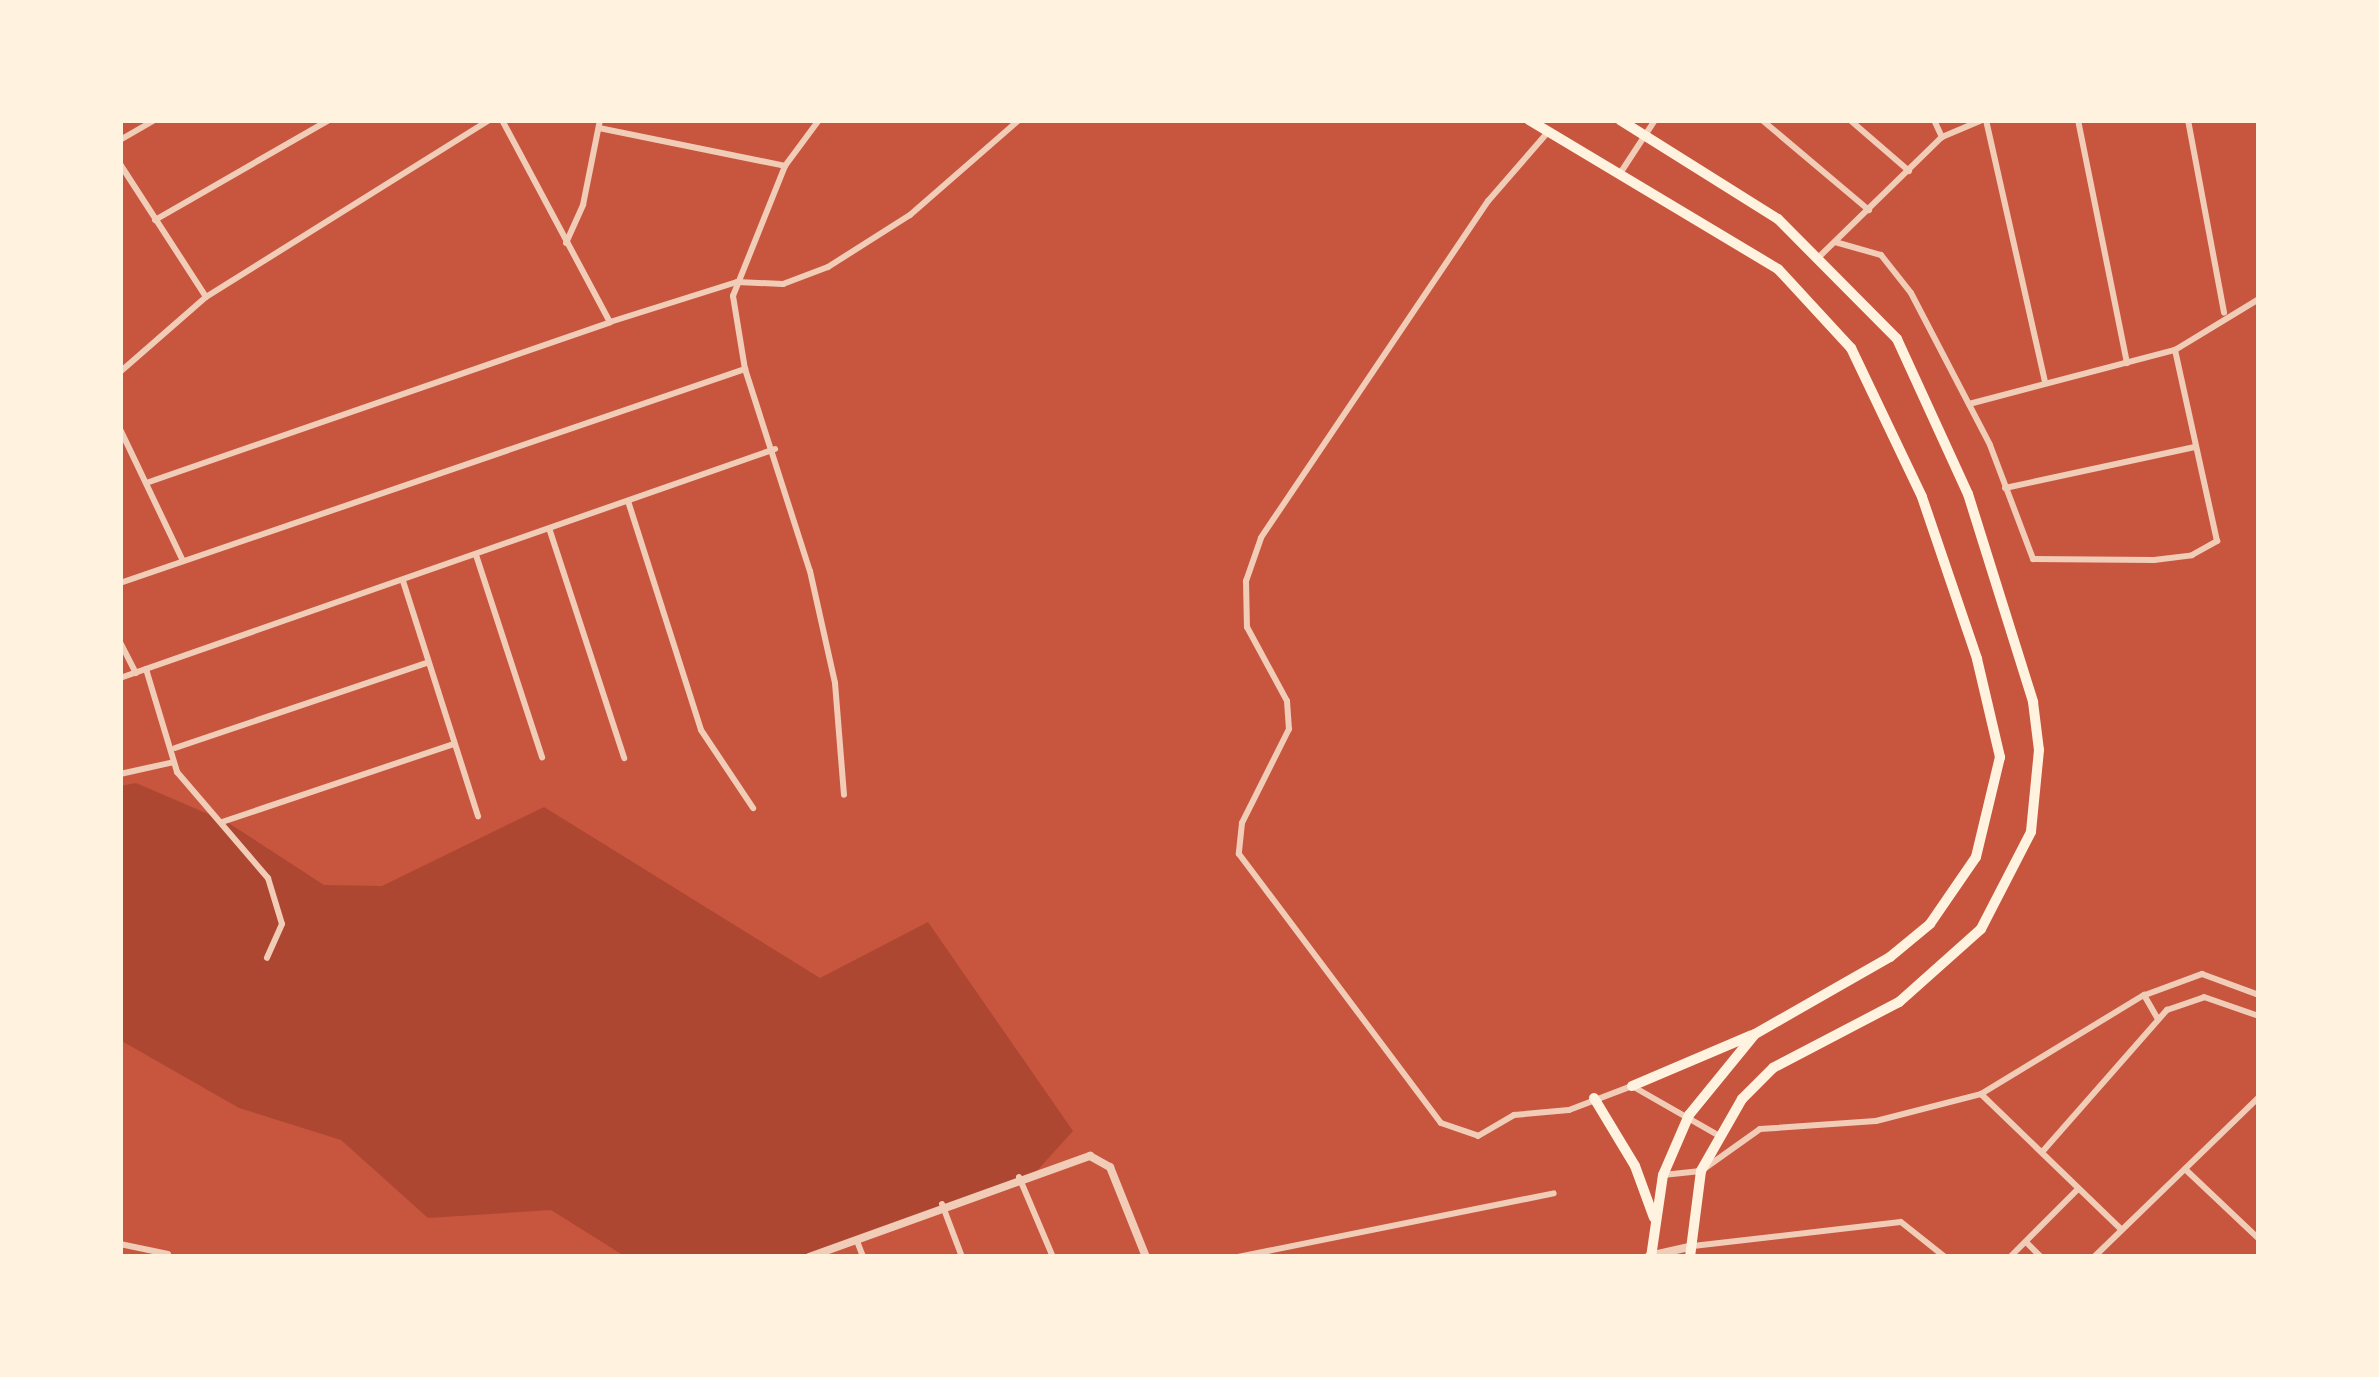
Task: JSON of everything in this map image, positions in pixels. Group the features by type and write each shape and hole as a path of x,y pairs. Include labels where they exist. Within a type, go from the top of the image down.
{"main road":[{"path":"1528,120 1778,269 1851,348 1922,497 1977,659 2000,757 1976,857 1930,924 1890,957 1755,1034 1632,1087"},
{"path":"1620,120 1821,255 1897,339 1935,412 2016,641 2039,750 2031,832 1981,929 1898,1002 1773,1068 1718,1136 1701,1171 1689,1252"},
{"path":"1649,1257 1663,1175 1689,1115 1755,1034"},
{"path":"1594,1098 1635,1166 1655,1220"}],"street":[{"path":"120,140 154,120"},
{"path":"154,220 329,120"},
{"path":"120,372 206,297 489,120"},
{"path":"502,120 610,322"},
{"path":"819,120 784,166 737,282 745,369 775,449 835,683 844,795"},
{"path":"149,482 610,322 737,282 783,284 828,267 910,215 1019,120"},
{"path":"1621,172 1655,120"},
{"path":"1762,120 1869,210"},
{"path":"1850,120 1910,171"},
{"path":"1934,120 1942,137"},
{"path":"1821,255 1942,137 1984,120 2045,382"},
{"path":"2078,120 2127,363"},
{"path":"2188,120 2224,314"},
{"path":"566,243 583,205 599,124 784,166"},
{"path":"1548,132 1488,201 1261,538 1246,581 1247,627 1287,701 1289,729 1242,823 1239,854 1441,1124 1478,1136 1514,1115 1569,1110 1632,1087 1689,1115 1718,1136"},
{"path":"120,164 206,297"},
{"path":"1835,242 1881,255 1911,293 1969,404 2033,559 2192,556 2217,541 2175,350"},
{"path":"1969,404 2175,350 2224,314 2259,299"},
{"path":"120,583 745,369"},
{"path":"120,429 183,561"},
{"path":"2005,488 2194,447"},
{"path":"120,678 775,449"},
{"path":"628,501 701,730 752,808"},
{"path":"550,531 625,758"},
{"path":"476,555 542,757"},
{"path":"403,581 478,816"},
{"path":"120,642 136,673"},
{"path":"175,748 426,663"},
{"path":"146,669 175,748 175,762 222,822 253,852 277,904 282,924 267,958"},
{"path":"222,822 454,744"},
{"path":"120,774 175,762"},
{"path":"1663,1175 1701,1171 1760,1130 1876,1121 1981,1094 2144,995 2202,974 2259,995"},
{"path":"2144,995 2158,1019"},
{"path":"2043,1151 2158,1019 2204,997 2259,1016"},
{"path":"1981,1094 2121,1229"},
{"path":"2094,1257 2259,1097"},
{"path":"814,1256 1019,1177 1102,1158 1146,1257"},
{"path":"2185,1169 2259,1239"},
{"path":"1019,1177 1053,1257"},
{"path":"2010,1257 2078,1189"},
{"path":"1238,1257 1554,1193"},
{"path":"942,1204 962,1257"},
{"path":"1649,1257 1901,1222 1946,1257"},
{"path":"855,1238 863,1257"},
{"path":"2025,1241 2041,1257"},
{"path":"120,1244 168,1254"}],"shaded area":[{"path":"136,783 227,822 324,885 382,886 544,807 820,978 928,922 1073,1131 1025,1184 816,1257 626,1257 551,1210 428,1218 341,1140 239,1108 120,1040 120,786"}]}
